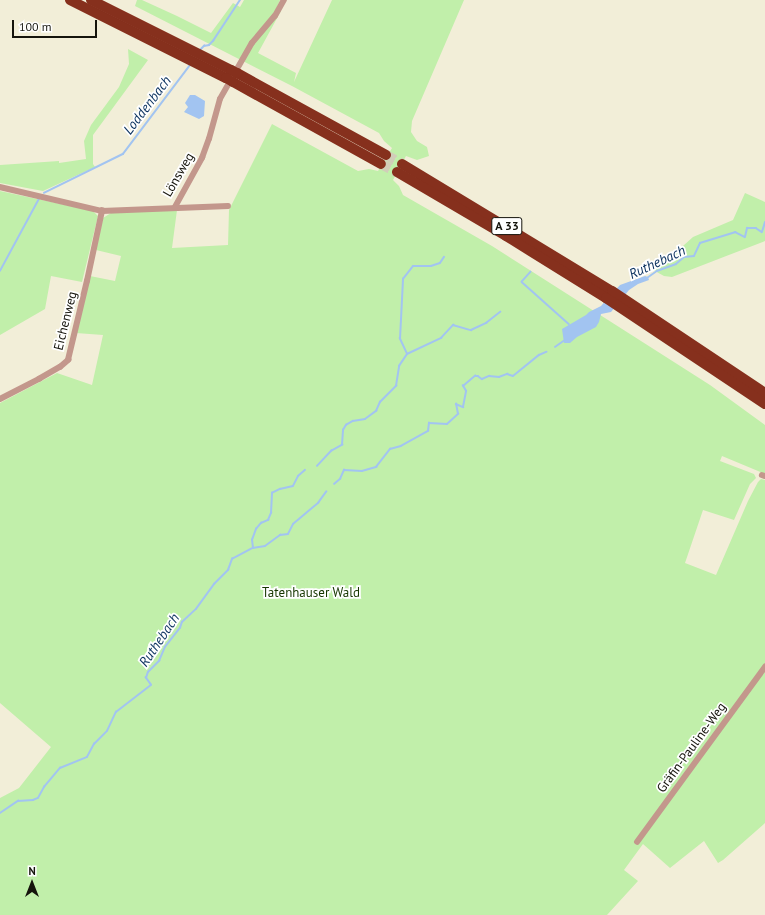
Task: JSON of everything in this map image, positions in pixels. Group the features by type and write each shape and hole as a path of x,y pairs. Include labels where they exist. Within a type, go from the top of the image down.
{"highway":[{"path":"70,0 188,53"},
{"path":"91,0 384,159"},
{"name":"A 33","path":"399,168 609,295 765,404"},
{"name":"A 33","path":"621,303 765,393"}],"street":[{"name":"Lönsweg","path":"0,186 102,211 175,207 202,158 220,99 245,54 275,16 284,0"},
{"path":"175,207 228,206"},
{"name":"Eichenweg","path":"0,399 60,367 68,360 102,211"},
{"name":"Gräfin-Pauline-Weg","path":"637,842 765,667"}],"green space":[{"name":"Tatenhauser Wald","path":"137,0 142,0 211,33 233,3 240,7 244,0 280,0 276,9 281,11 258,53 296,73 294,82 332,0 464,0 412,121 411,132 417,141 427,147 429,156 417,160 406,156 393,180 399,186 403,195 492,246 710,385 765,425 765,474 722,456 720,461 754,474 756,478 750,484 734,520 703,510 685,563 716,575 748,501 758,482 761,479 765,480 765,823 723,860 718,863 704,841 670,868 643,844 624,870 638,881 607,915 0,915 0,798 19,788 51,747 0,703 0,403 57,373 92,385 103,335 76,333 90,276 115,281 121,256 96,250 103,218 111,213 177,210 172,248 228,245 229,210 272,124 358,171 369,169 378,171 392,148 384,141 379,133 292,86 135,6"},
{"path":"128,49 148,60 93,135 93,164 95,167 43,191 0,183 0,165 59,161 59,163 86,159 84,141 91,125 119,87 129,64"},
{"path":"0,191 93,211 98,216 82,282 51,276 45,309 0,335"},
{"path":"745,193 765,202 765,241 672,277 664,276 653,270 654,264 674,254 693,237 733,220"}],"water":[{"path":"190,95 195,95 205,101 204,116 199,119 184,112 188,107 185,103"},
{"path":"645,276 648,277 649,280 638,284 629,290 611,312 601,314 596,327 577,337 570,343 564,343 562,329 601,306 620,285"}],"waterway":[{"name":"Loddenbach","path":"200,50 213,41 240,0"},
{"name":"Loddenbach","path":"44,193 123,154 190,65"},
{"name":"Loddenbach","path":"0,271 39,199"},
{"name":"Ruthebach","path":"647,278 657,271 676,264 684,257 694,256 700,243 735,232 745,237 747,228 756,228 762,232 765,222"},
{"path":"407,354 400,339 403,279 413,266 431,266 440,263 444,257"},
{"path":"531,272 522,282 569,324"},
{"path":"317,466 331,451 342,445 343,430 346,425 353,421 365,419 376,411 380,402 396,386 399,366 407,354 441,338 453,325 471,330 486,323 500,312"},
{"name":"Ruthebach","path":"555,347 565,340"},
{"name":"Ruthebach","path":"334,484 340,479 344,470 362,471 376,467 390,449 401,446 428,431 429,423 447,424 458,414 456,404 463,407 466,391 463,386 475,376 482,379 489,376 499,377 507,374 513,376 539,355 546,352"},
{"path":"253,548 252,540 256,529 261,523 268,520 271,513 272,493 280,489 293,486 298,476 305,470"},
{"name":"Ruthebach","path":"0,813 18,801 33,800 38,798 44,787 60,768 87,757 94,744 107,731 116,712 151,685 146,678 148,672 159,661 165,647 180,628 182,622 196,609 214,584 228,570 232,559 253,548 265,546 280,535 288,534 293,524 318,503 326,492"}],"tunnel":[{"path":"386,155 402,164"},
{"path":"381,164 397,172"}]}
